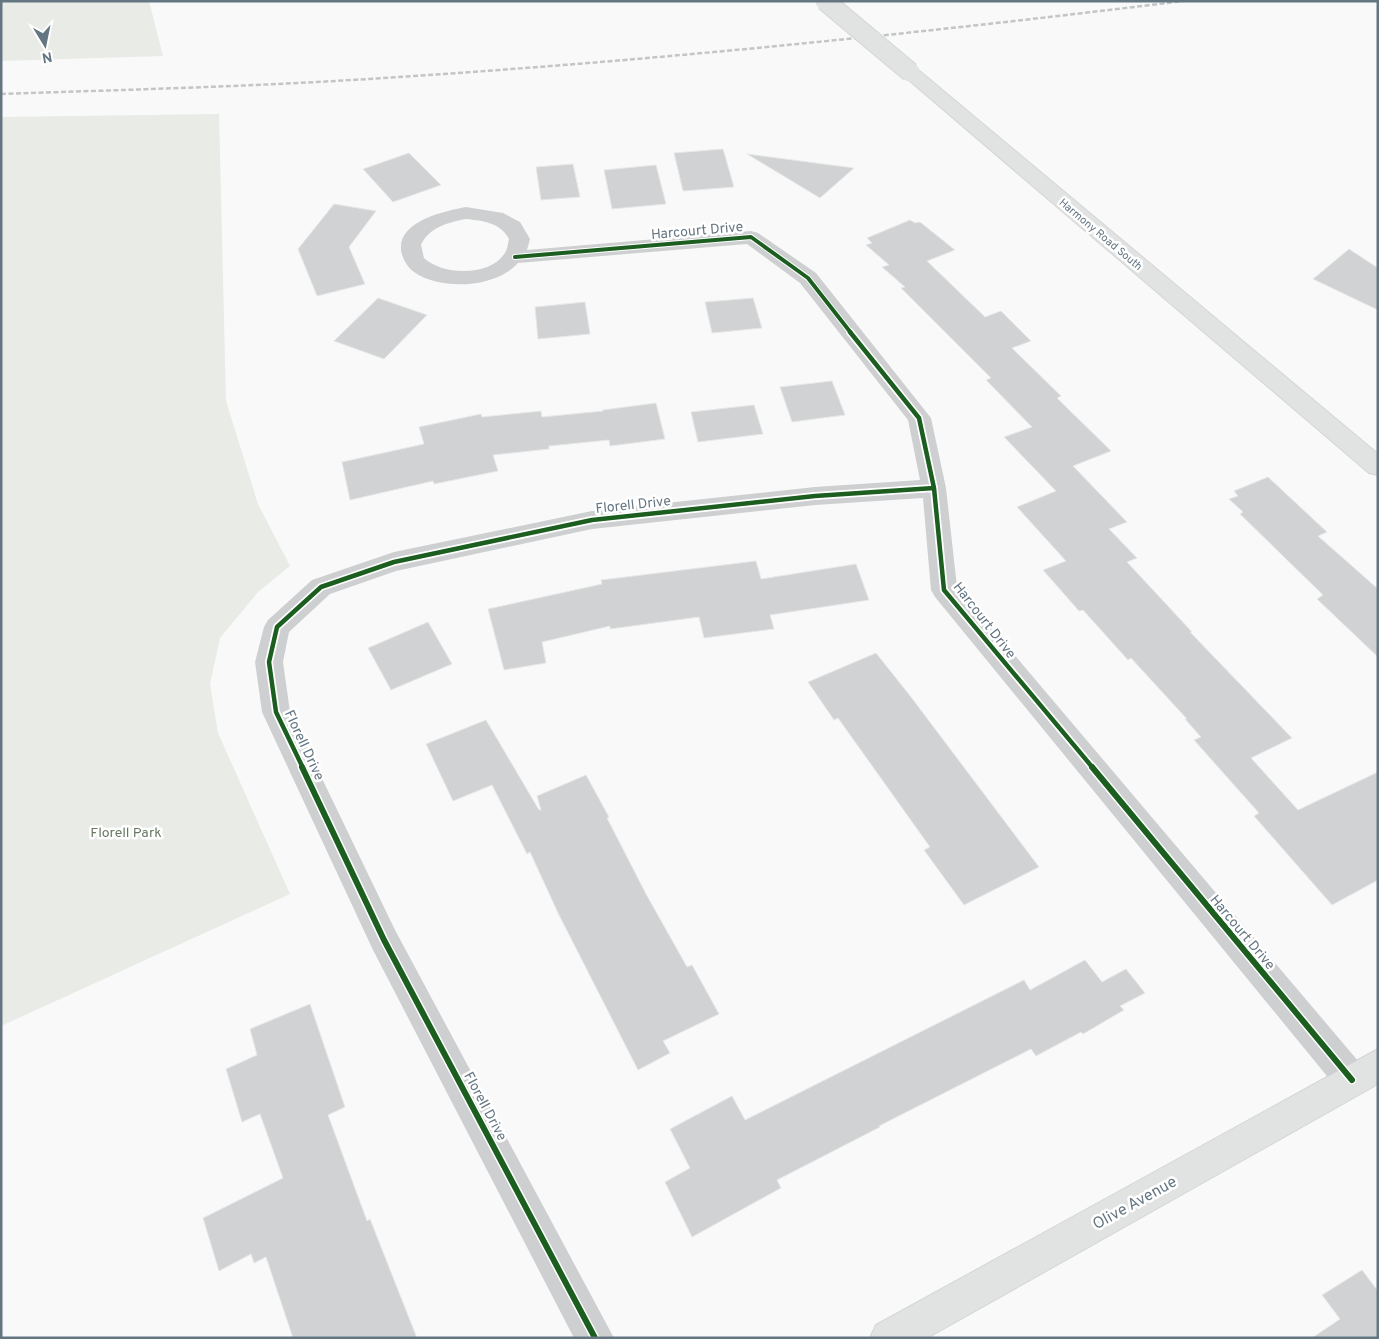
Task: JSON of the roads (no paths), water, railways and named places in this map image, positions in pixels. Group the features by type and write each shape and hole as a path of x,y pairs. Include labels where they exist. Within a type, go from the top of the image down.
{"main road":[{"name":"Harmony Road South","path":"825,1 1378,467"},
{"name":"Olive Avenue","path":"889,1338 1365,1072"}],"street":[{"name":"Harcourt Drive","path":"515,257 520,240 518,232 503,220 480,213 453,215 429,224 420,231 411,246 416,262 423,268 432,273 458,278 472,277 491,272 507,264 515,257 750,237 808,278 919,418 934,488 944,590 1365,1072"},
{"name":"Florell Drive","path":"595,1338 384,940 276,712 269,662 277,626 321,587 394,562 592,520 815,496 934,488"}],"railway":[{"path":"1,94 308,82 560,65 768,47 1183,1"}],"park label":[{"name":"Florell Park","path":"126,832"}]}
